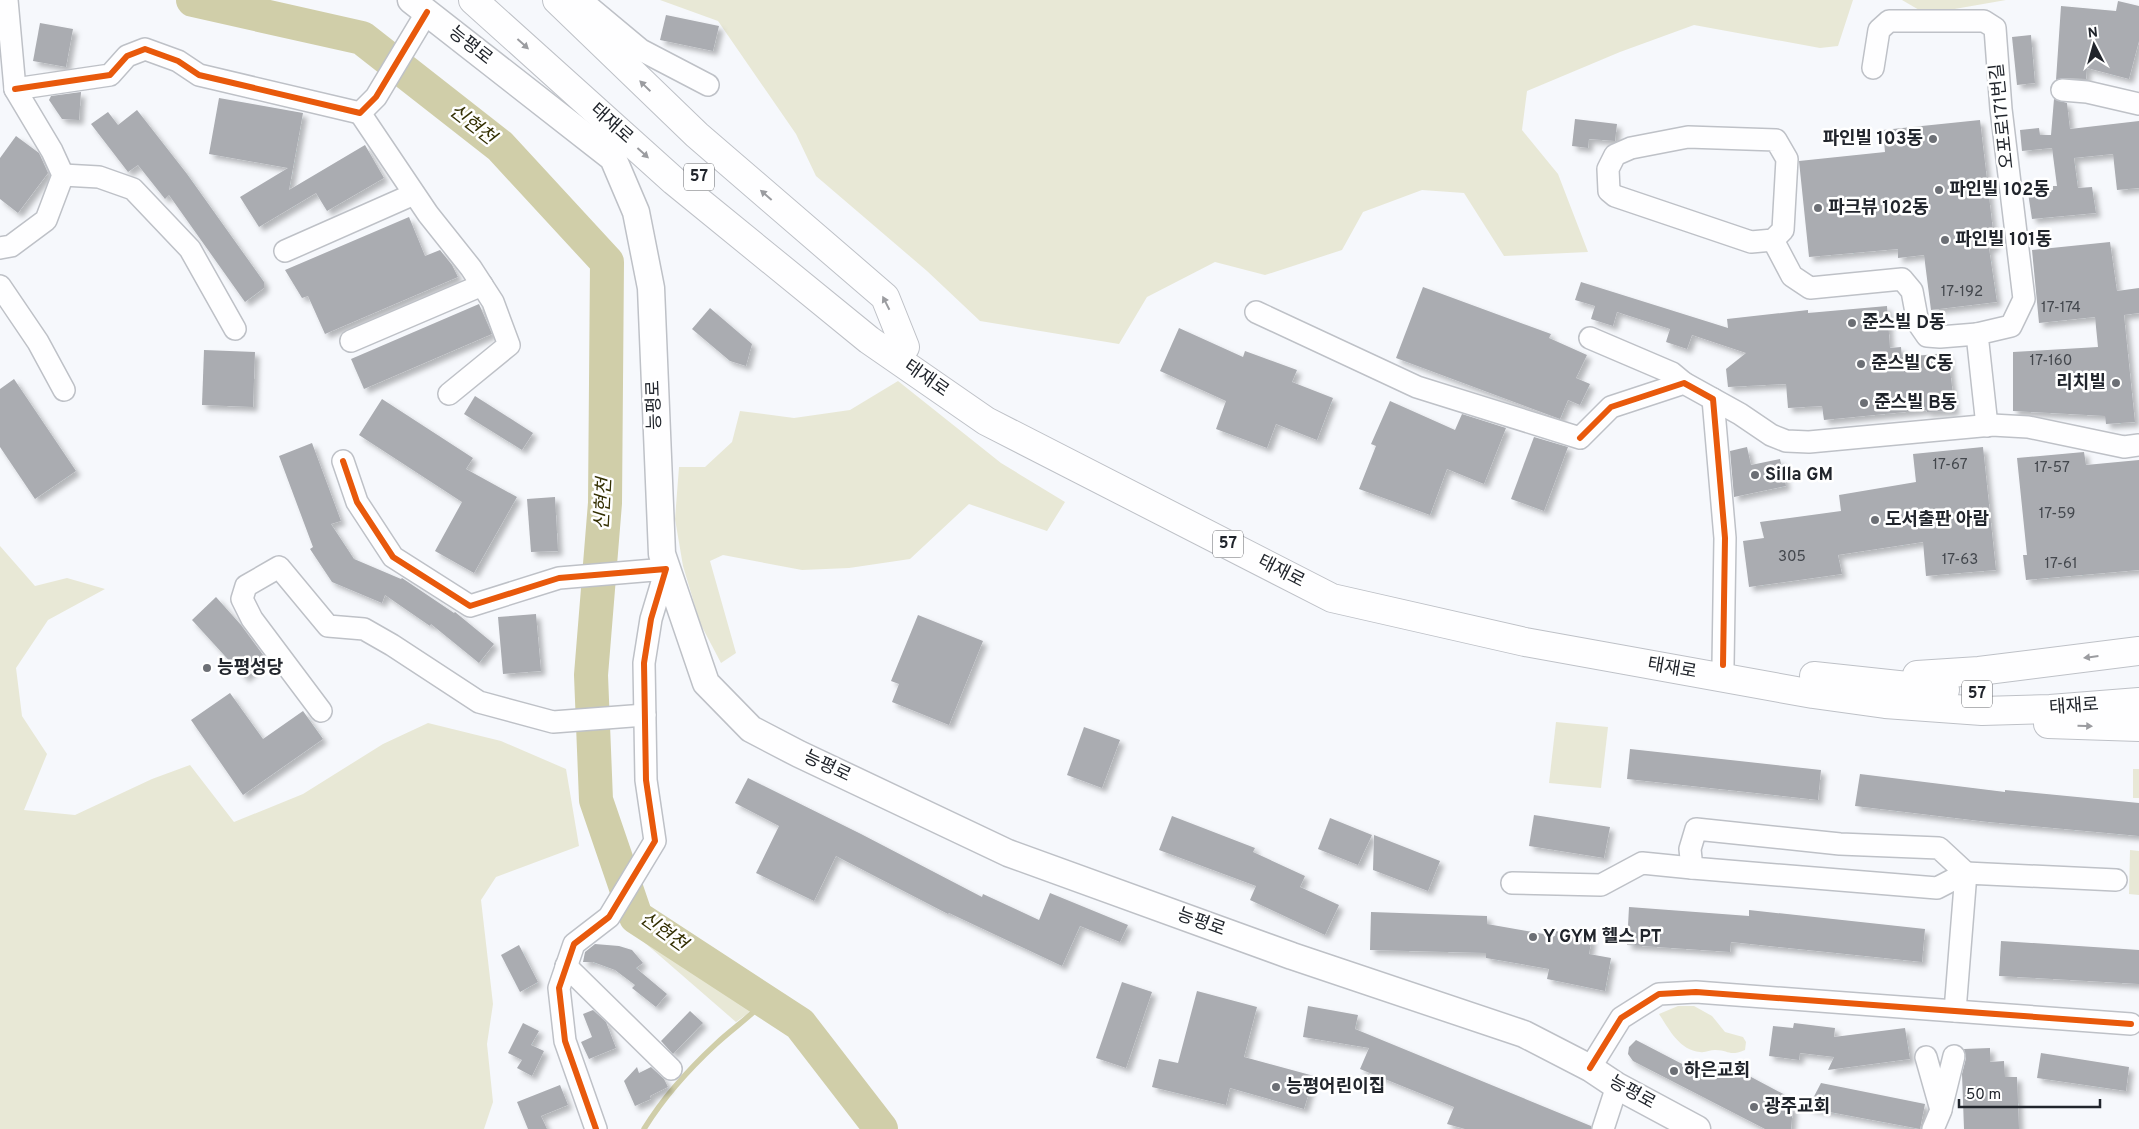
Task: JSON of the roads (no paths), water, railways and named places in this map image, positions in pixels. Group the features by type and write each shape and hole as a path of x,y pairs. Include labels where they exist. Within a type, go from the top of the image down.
{"highway":[{"name":"태재로","path":"473,0 674,181 869,340 902,354 998,410 1163,498 1334,582 1529,630 1724,665 1814,685 1885,704 1982,711 2050,709 2139,702"},
{"name":"태재로","path":"499,0 902,354 986,420 1332,598 1525,642 1814,685 1982,694 2045,694 2139,688"},
{"path":"557,0 697,135 885,297 902,354"},
{"path":"1814,685 1980,671 2139,651"},
{"path":"1814,685 1852,709 1954,722 2139,727"}],"main road":[{"name":"능평로","path":"420,6 613,158 636,212 650,288 662,554 706,683 751,729 799,754 1008,853 1292,956 1524,1034 1590,1068 1617,1086 1697,1129"}],"street":[{"path":"581,0 641,50 708,85"},
{"path":"360,112 376,97 420,6"},
{"path":"0,248 11,246 46,220 62,175 52,151 15,89 8,8"},
{"name":"오포로171번길","path":"1773,240 1792,276 1810,288 1902,279 1912,291 1918,323 1927,336 1940,337 1977,334 2011,326 2024,299 2001,109 1995,28 1984,21 1889,20 1879,30 1873,68"},
{"path":"15,89 110,75 127,56 146,48 178,62 199,75 360,112 414,194 493,302 509,345 449,394"},
{"path":"2062,90 2087,92 2139,104"},
{"path":"1688,137 1776,140 1787,159 1783,230 1773,240 1751,242 1615,196 1609,191 1608,169 1615,155 1631,148 1688,137"},
{"path":"62,175 99,177 133,189 190,249 234,329"},
{"path":"285,252 414,194"},
{"path":"351,341 482,285"},
{"path":"0,286 38,342 64,390"},
{"path":"1256,312 1417,387 1580,438 1611,407 1684,383"},
{"path":"1977,334 1987,426"},
{"path":"1590,338 1672,373 1684,383 1740,414 1771,435 1786,441 1809,442 1987,426 2028,427 2124,447 2139,445"},
{"path":"1713,399 1725,538 1724,665"},
{"path":"343,461 357,502 393,558 470,606 559,578 666,569 651,619 644,663 646,780 655,841 609,917 574,944 559,988 564,1041 596,1129"},
{"path":"321,711 252,619 242,599 246,586 279,567 328,626 364,629 479,702 553,722 645,715"},
{"path":"1692,868 1690,850 1696,829 1840,844 1939,848 1966,873"},
{"path":"1512,883 1601,885 1642,863 1938,888 1966,873 2116,880"},
{"path":"1955,1011 1966,873"},
{"path":"566,966 670,1069"},
{"path":"1590,1068 1621,1018 1659,994 1696,992 2132,1024"},
{"path":"1937,1119 1954,1056"},
{"path":"1926,1057 1937,1119"},
{"path":"1603,1129 1617,1086"}],"waterway":[{"name":"신현천","path":"193,0 362,38 500,146 607,262 605,503 591,675 596,800 636,917 800,1024 881,1129"},
{"path":"644,1129 668,1095 696,1063 765,1001"}],"place":[{"name":"파인빌 103동","path":"1933,139"},
{"name":"파인빌 102동","path":"1939,190"},
{"name":"파크뷰 102동","path":"1818,208"},
{"name":"파인빌 101동","path":"1945,240"},
{"name":"준스빌 D동","path":"1852,323"},
{"name":"준스빌 C동","path":"1861,364"},
{"name":"리치빌","path":"2116,383"},
{"name":"준스빌 B동","path":"1864,403"},
{"name":"Silla GM","path":"1755,475"},
{"name":"도서출판 아람","path":"1875,520"},
{"name":"능평성당","path":"207,668"},
{"name":"Y GYM 헬스 PT","path":"1533,937"},
{"name":"하은교회","path":"1674,1071"},
{"name":"능평어린이집","path":"1276,1087"},
{"name":"광주교회","path":"1754,1107"}]}
